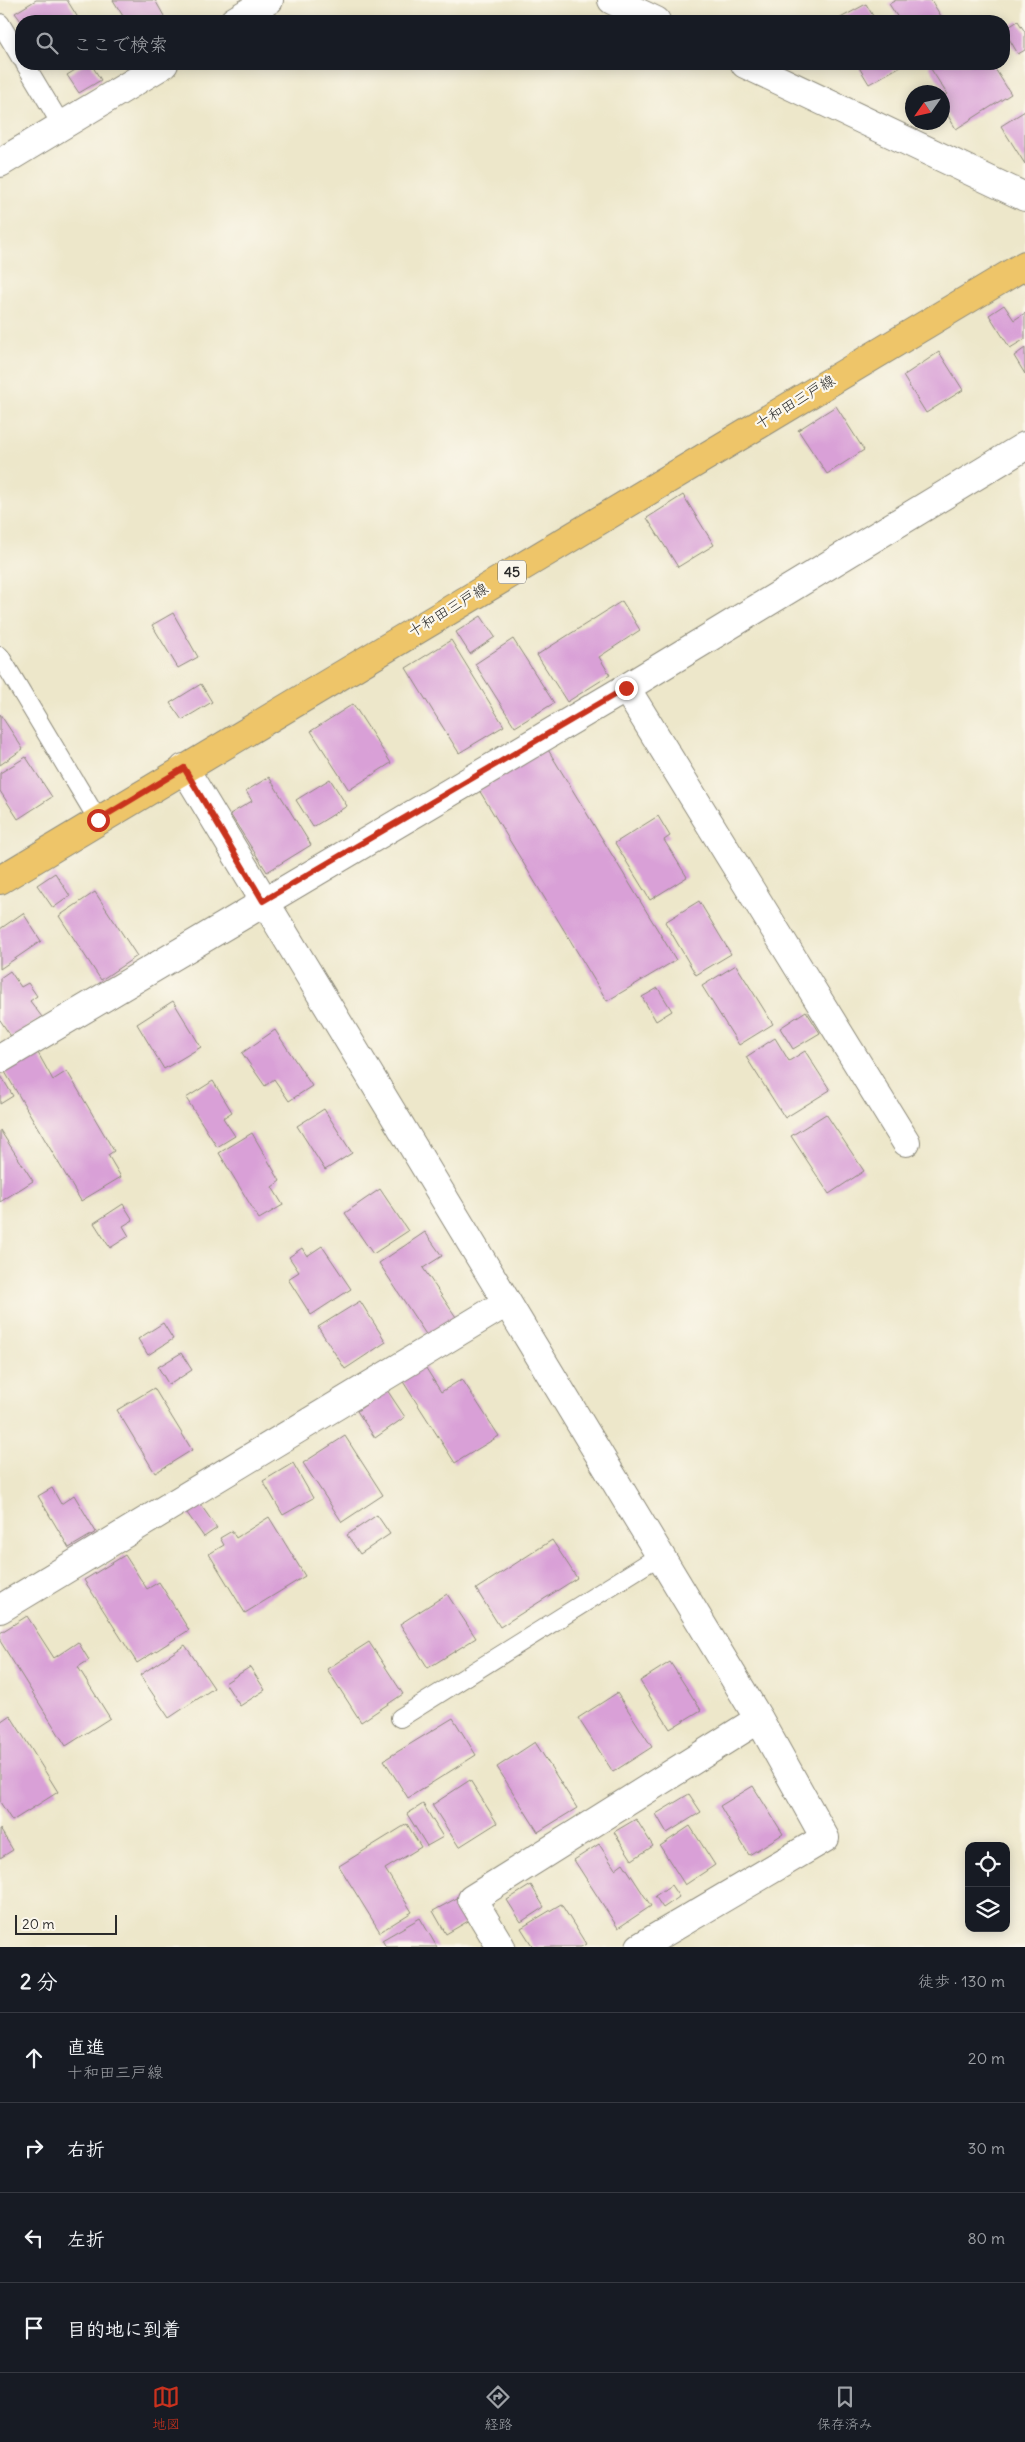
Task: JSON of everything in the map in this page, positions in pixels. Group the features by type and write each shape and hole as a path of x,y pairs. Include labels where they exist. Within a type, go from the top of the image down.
{"main road":[{"name":"十和田三戸線","path":"0,880 1025,265"}],"street":[{"path":"244,15 269,0"},
{"path":"612,0 643,15"},
{"path":"0,164 154,70"},
{"path":"758,70 1025,198"},
{"path":"0,1059 263,901 626,688 1025,446"},
{"path":"626,688 906,1142"},
{"path":"184,768 759,1719 824,1838 640,1947"},
{"path":"0,1609 506,1303"},
{"path":"501,1947 472,1899 759,1719"}],"lane":[{"path":"0,23 15,48"},
{"path":"28,70 62,126"},
{"path":"0,656 98,820"},
{"path":"400,1718 659,1556"}],"building":[{"path":"36,0 67,0 76,15 16,15 15,13"},
{"path":"113,0 155,0 163,15 122,15"},
{"path":"896,0 931,0 940,15 896,15 889,4"},
{"path":"866,4 872,15 846,15"},
{"path":"1018,21 1025,32 1025,50 1018,54 1010,40 1010,26"},
{"path":"75,70 95,70 101,80 79,93 67,75"},
{"path":"861,70 894,70 869,84"},
{"path":"932,70 996,70 1011,94 956,129 950,119 950,85 941,85"},
{"path":"1025,111 1025,164 1001,126"},
{"path":"1004,305 1014,320 1025,313 1025,339 1010,348 989,315"},
{"path":"1025,348 1025,374 1014,356"},
{"path":"939,352 963,390 926,413 903,376"},
{"path":"836,406 864,450 827,474 798,430"},
{"path":"683,495 714,545 678,567 647,518"},
{"path":"622,601 640,630 599,657 610,675 567,702 537,655"},
{"path":"173,613 198,657 178,668 152,625"},
{"path":"481,616 495,637 470,654 456,632"},
{"path":"513,639 554,703 515,727 475,664"},
{"path":"451,640 504,726 459,753 406,668"},
{"path":"201,684 212,702 182,720 170,703"},
{"path":"353,704 391,763 349,790 311,731"},
{"path":"0,714 23,749 0,765"},
{"path":"547,748 676,960 607,1001 479,790"},
{"path":"26,757 52,797 18,819 0,791 0,773"},
{"path":"269,777 311,845 267,872 230,814 252,801 246,791"},
{"path":"330,779 347,806 313,827 296,800"},
{"path":"658,816 670,836 664,840 687,877 650,900 615,843"},
{"path":"55,873 70,896 53,908 37,885"},
{"path":"95,892 137,956 101,980 59,916"},
{"path":"699,901 731,954 696,975 665,922"},
{"path":"23,913 41,941 0,969 0,929"},
{"path":"736,965 773,1024 739,1045 702,986"},
{"path":"10,971 21,987 28,983 37,996 30,1001 42,1017 12,1038 0,1020 0,978"},
{"path":"658,988 672,1011 656,1021 642,997"},
{"path":"173,1001 201,1047 164,1069 137,1024"},
{"path":"806,1011 820,1033 793,1049 780,1028"},
{"path":"275,1030 312,1086 289,1101 274,1079 265,1086 242,1053"},
{"path":"775,1038 789,1061 805,1051 830,1090 785,1118 746,1057"},
{"path":"38,1053 53,1080 67,1071 114,1151 108,1155 121,1177 81,1201 5,1072"},
{"path":"0,1074 13,1096 0,1104"},
{"path":"213,1081 232,1112 223,1118 235,1136 217,1147 186,1098"},
{"path":"324,1109 352,1153 325,1170 297,1126"},
{"path":"826,1114 864,1171 829,1194 791,1136"},
{"path":"0,1130 33,1181 0,1202"},
{"path":"252,1133 280,1181 272,1187 283,1205 259,1219 219,1153"},
{"path":"380,1189 408,1231 373,1254 345,1213"},
{"path":"123,1204 133,1220 123,1226 129,1236 110,1248 94,1223"},
{"path":"425,1232 442,1256 423,1268 458,1320 429,1339 379,1263"},
{"path":"322,1246 351,1289 311,1315 288,1279 299,1272 289,1257 302,1248 307,1256"},
{"path":"360,1301 386,1342 345,1369 318,1327"},
{"path":"163,1323 173,1339 148,1355 138,1339"},
{"path":"181,1353 192,1370 169,1385 158,1367"},
{"path":"424,1365 441,1392 462,1379 499,1436 455,1463 402,1380"},
{"path":"154,1388 192,1450 155,1473 117,1410"},
{"path":"387,1390 405,1417 375,1438 357,1411"},
{"path":"345,1436 383,1495 342,1522 303,1463"},
{"path":"293,1463 313,1498 283,1515 263,1481"},
{"path":"52,1488 61,1504 74,1495 96,1532 69,1548 38,1496"},
{"path":"200,1504 217,1528 204,1537 187,1513"},
{"path":"377,1515 390,1534 360,1554 347,1535"},
{"path":"269,1517 305,1576 245,1613 209,1554 224,1545 220,1538 232,1531 236,1538"},
{"path":"552,1540 577,1578 500,1627 476,1589"},
{"path":"125,1555 147,1589 159,1582 189,1630 137,1663 84,1580"},
{"path":"447,1594 476,1638 428,1668 400,1624"},
{"path":"27,1616 54,1658 78,1642 89,1660 78,1667 110,1718 66,1746 0,1641 0,1633"},
{"path":"369,1642 403,1694 361,1722 327,1669"},
{"path":"185,1645 214,1688 169,1718 140,1675"},
{"path":"670,1662 701,1710 670,1729 640,1681"},
{"path":"250,1667 265,1690 240,1706 225,1683"},
{"path":"617,1693 652,1747 613,1772 578,1718"},
{"path":"10,1715 58,1792 12,1821 0,1802 0,1722"},
{"path":"453,1718 476,1755 408,1798 384,1760"},
{"path":"535,1742 577,1808 538,1832 497,1767"},
{"path":"470,1780 497,1823 459,1847 432,1805"},
{"path":"753,1786 783,1834 749,1855 720,1806"},
{"path":"689,1794 701,1812 667,1833 656,1814"},
{"path":"423,1804 443,1837 427,1846 407,1814"},
{"path":"636,1819 653,1846 632,1860 614,1832"},
{"path":"407,1824 421,1847 385,1869 412,1912 380,1932 339,1866"},
{"path":"690,1826 715,1865 685,1885 660,1846"},
{"path":"0,1829 13,1850 0,1858"},
{"path":"599,1844 615,1869 623,1863 651,1906 618,1928 574,1860"},
{"path":"531,1885 544,1907 521,1922 507,1900"},
{"path":"671,1885 679,1897 663,1908 655,1896"},
{"path":"457,1898 470,1920 446,1934 433,1911"},
{"path":"561,1904 586,1944 581,1947 533,1947 521,1928"},
{"path":"420,1918 437,1947 386,1947 382,1940"}],"route":[{"path":"98,820 184,768 263,901 626,688"}]}
